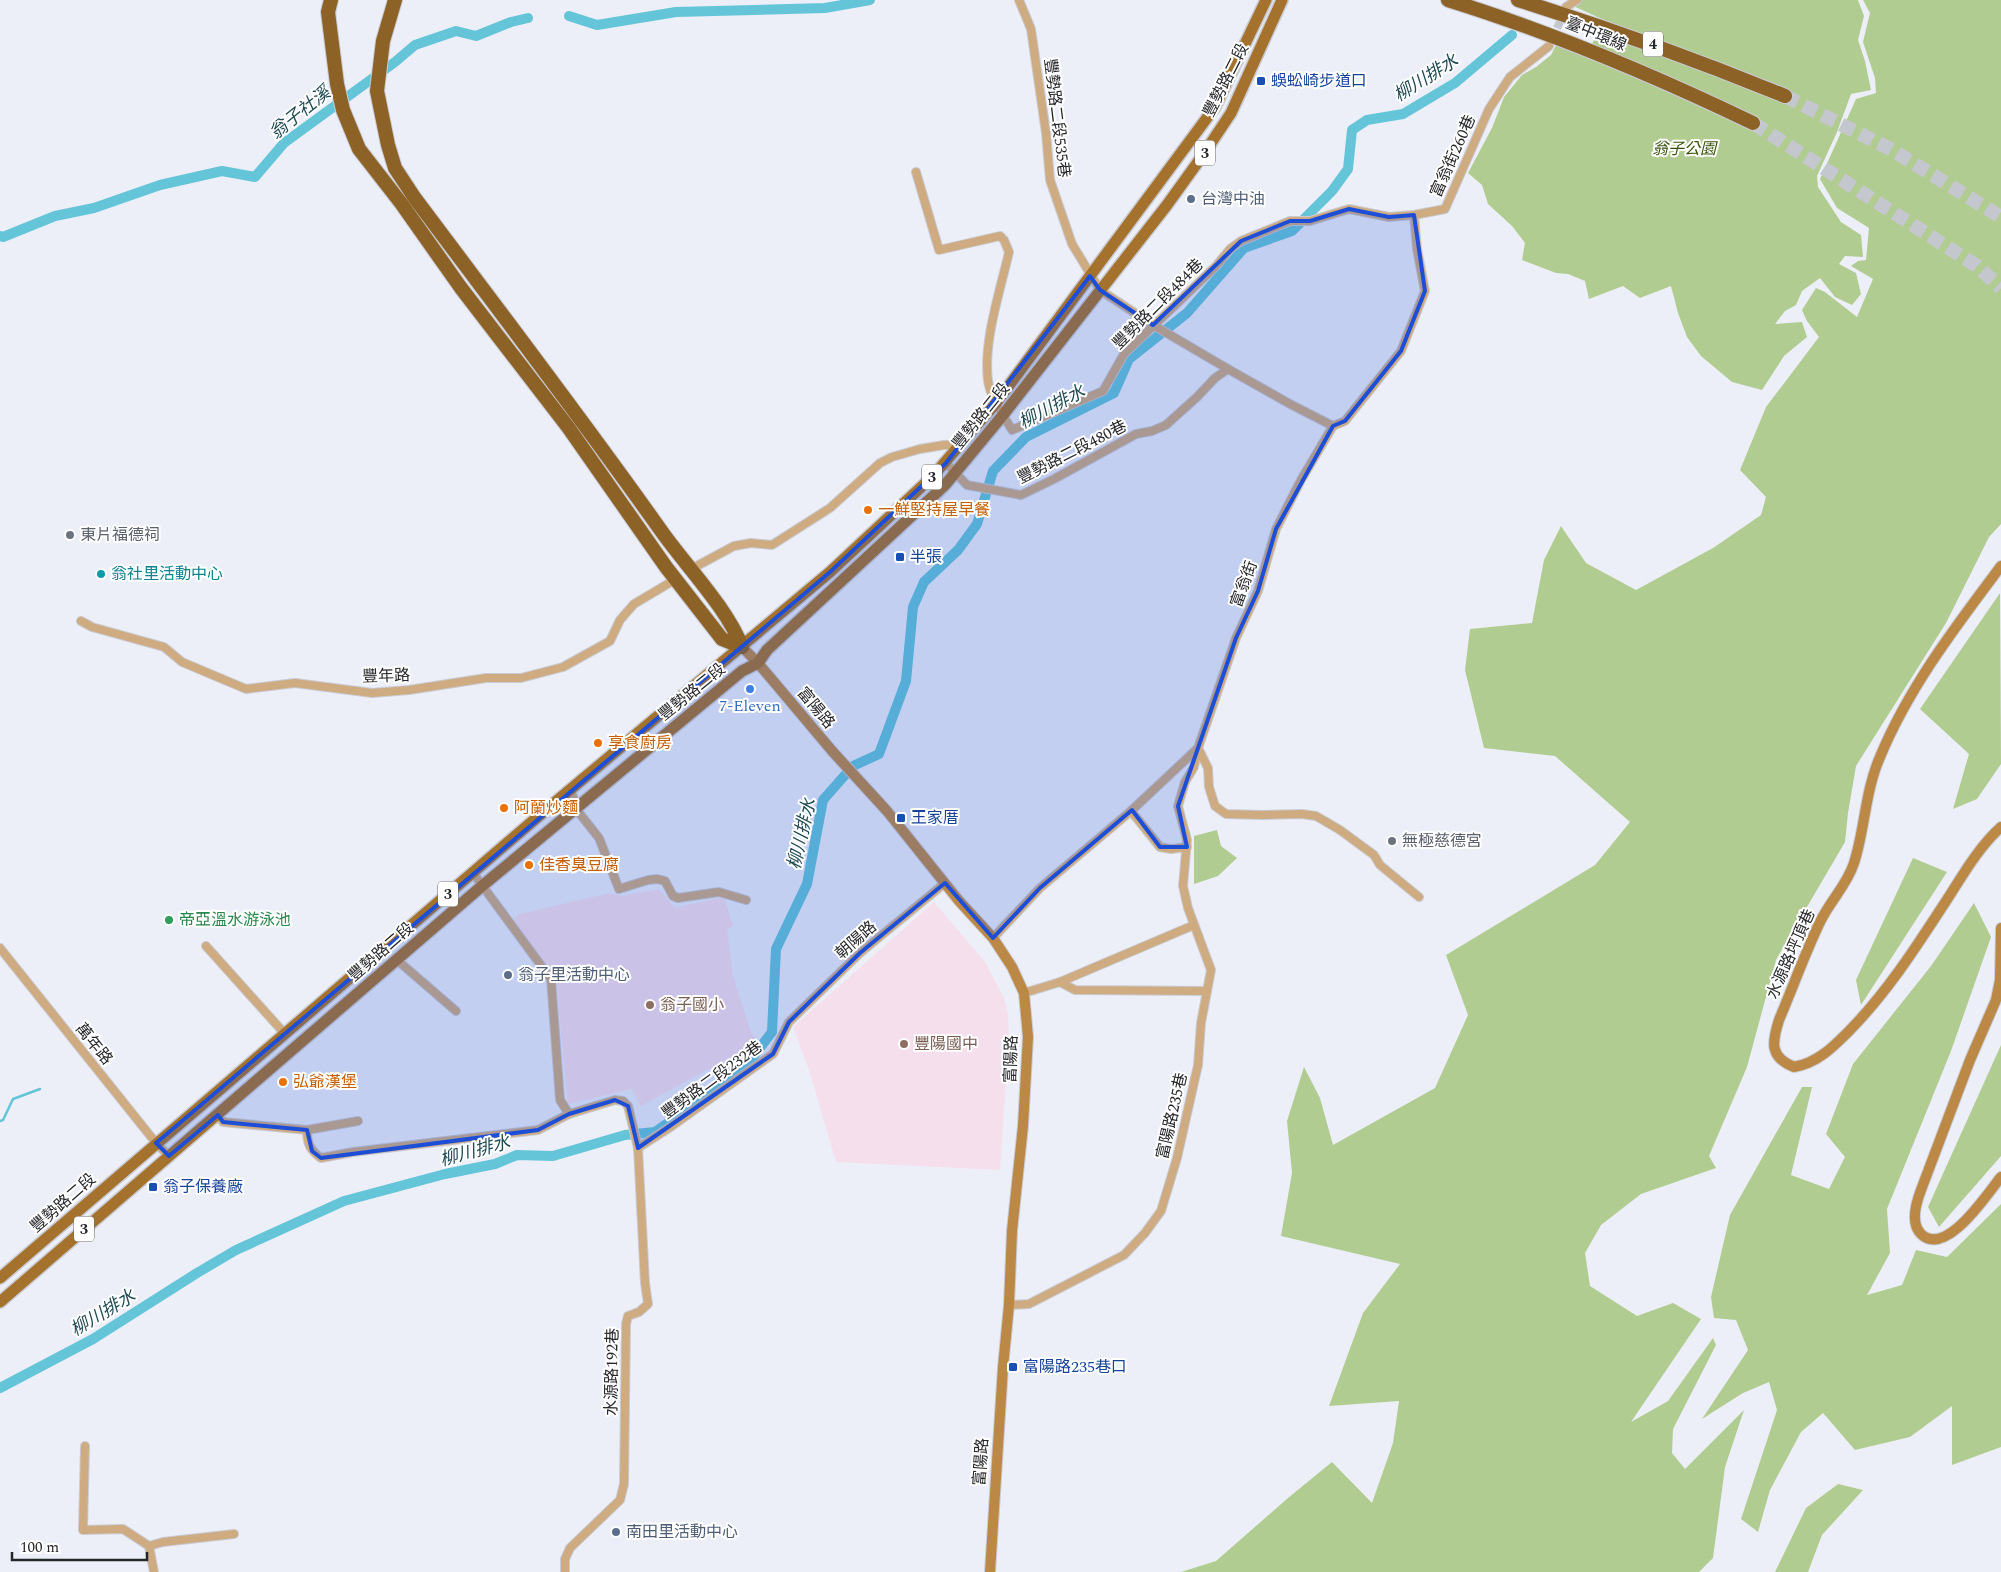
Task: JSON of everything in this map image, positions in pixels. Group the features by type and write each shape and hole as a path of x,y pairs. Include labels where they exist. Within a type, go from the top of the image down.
{"highway":[{"path":"331,0 328,12 337,84 342,110 359,149 401,203 461,288 568,427 666,567 722,639 742,647"},
{"path":"395,0 383,41 377,91 388,145 395,168 414,197 735,628 742,647"},
{"name":"臺中環線","path":"1448,0 1505,18 1594,51 1680,88 1753,123"},
{"name":"臺中環線","path":"1518,0 1644,41 1785,96"}],"main road":[{"name":"豐勢路二段","path":"0,1278 472,873 830,572 946,463 996,403 1215,107 1266,0"},
{"name":"豐勢路二段","path":"0,1302 482,886 742,671 758,663 767,650 945,485 1004,415 1167,206 1230,113 1282,0"}],"street":[{"name":"豐勢路二段535巷","path":"1019,0 1031,29 1046,133 1050,180 1072,244 1100,290"},
{"path":"1566,8 1577,0"},
{"name":"富翁街260巷","path":"1414,215 1445,209 1489,109 1510,78 1549,46"},
{"path":"916,172 939,250 1000,236 1004,240 1009,252 989,343 988,381 996,403 1004,415"},
{"name":"豐勢路二段484巷","path":"1004,415 1012,430 1103,391 1124,354 1156,327 1216,266 1230,249 1241,241 1291,221 1310,221 1349,209 1389,216 1414,215"},
{"path":"1100,290 1171,336 1290,404 1333,426 1345,421 1402,351 1409,336 1425,291 1417,249 1414,215"},
{"name":"豐勢路二段480巷","path":"946,463 967,485 1020,495 1062,475 1136,434 1152,432 1166,425 1197,398 1215,378 1228,369"},
{"name":"富翁街","path":"993,938 1040,888 1132,810 1198,748 1236,638 1258,591 1276,529 1301,480 1333,426"},
{"path":"696,567 734,546 751,543 772,545 814,519 842,498 880,463 892,457 928,448 961,445"},
{"name":"水源路坪頂巷","path":"2001,566 1940,647 1898,719 1879,758 1867,799 1854,864 1844,885 1820,922 1774,1034 1774,1047 1778,1058 1794,1067 1804,1065 1823,1056 1871,1008 1894,979 1975,858 2001,827"},
{"name":"豐年路","path":"81,621 92,627 164,647 182,662 246,688 295,683 372,693 410,690 486,678 521,678 563,667 610,640 620,620 634,604 672,582"},
{"name":"富陽路","path":"742,647 887,812 974,918 993,938 1012,967 1024,994 1028,1038 1023,1126 1012,1231 1009,1305 1003,1367 990,1572"},
{"path":"1198,748 1208,768 1209,787 1215,806 1226,814 1302,814 1316,816 1340,830 1374,855 1380,865 1419,897"},
{"name":"富陽路235巷","path":"1009,1305 1029,1304 1124,1254 1145,1233 1161,1211 1177,1158 1198,1065 1201,1022 1211,970 1194,924 1183,886 1187,840 1178,806 1185,782 1194,767 1198,748"},
{"path":"571,789 576,809 599,838 619,889 657,879 665,881 673,896 678,898 719,892 746,900"},
{"path":"1132,810 1160,847 1171,849 1187,847"},
{"path":"307,1130 307,1141 312,1151 322,1158 353,1152 538,1130 569,1114 560,1100 551,979 472,873"},
{"name":"朝陽路","path":"789,1022 860,953 945,883"},
{"path":"1024,994 1060,982 1194,924"},
{"path":"2001,928 2000,980 1996,1000 1970,1060 1918,1196 1915,1215 1917,1230 1925,1238 1936,1240 1951,1234 1964,1222 2001,1177"},
{"path":"206,946 285,1034"},
{"name":"萬年路","path":"0,948 156,1143 169,1156"},
{"path":"397,960 456,1012"},
{"path":"1060,982 1075,990 1207,991"},
{"name":"豐勢路二段232巷","path":"638,1148 773,1054 789,1022"},
{"name":"水源路192巷","path":"565,1572 566,1559 570,1548 620,1500 624,1484 626,1324 628,1316 639,1312 648,1304 645,1283 638,1148 628,1106 623,1101 616,1100 569,1114"},
{"path":"218,1114 223,1122 307,1130 358,1121"},
{"path":"85,1446 83,1530 123,1529 149,1546 154,1572"},
{"path":"149,1546 163,1542 234,1534"}],"highlighted area":[{"path":"1349,209 1389,217 1414,215 1425,291 1401,351 1345,421 1333,426 1276,529 1258,591 1236,638 1178,806 1187,847 1160,847 1132,810 1040,888 993,938 945,883 860,953 789,1022 773,1054 638,1148 628,1106 615,1100 569,1114 538,1130 321,1158 312,1151 307,1130 223,1122 218,1115 169,1156 156,1143 830,572 946,463 1090,276 1100,290 1153,325 1241,241 1290,221 1310,221"}],"shaded area":[{"name":"翁子國小","path":"659,889 675,908 724,897 733,926 727,929 733,976 750,1030 758,1042 641,1106 632,1089 568,1104 556,980 512,922 520,914 610,893 621,896"},
{"name":"豐陽國中","path":"934,902 985,962 1004,998 1008,1015 1009,1036 1000,1170 836,1162 809,1070 793,1027"}],"green space":[{"name":"翁子公園","path":"1577,0 1858,0 1864,16 1858,40 1871,90 1851,94 1837,132 1817,176 1818,187 1841,222 1861,235 1863,257 1845,256 1839,264 1856,273 1861,294 1852,305 1835,297 1820,278 1802,291 1796,305 1785,311 1775,324 1802,322 1807,337 1784,356 1762,390 1732,382 1701,356 1687,337 1671,286 1640,298 1623,286 1589,299 1585,281 1568,274 1556,273 1522,260 1525,243 1512,226 1488,204 1482,185 1468,173 1492,128 1504,97 1522,75 1551,55 1558,41 1587,54 1604,20 1571,5"},
{"path":"1863,0 2001,0 2001,524 1989,537 1946,623 1856,766 1845,842 1776,960 1747,1067 1709,1156 1716,1168 1641,1194 1601,1225 1585,1253 1590,1286 1637,1316 1673,1303 1701,1319 1631,1422 1668,1401 1713,1338 1716,1345 1673,1429 1672,1453 1685,1469 1744,1410 1725,1467 1713,1558 1699,1572 1181,1572 1216,1561 1332,1462 1372,1503 1393,1443 1399,1401 1329,1406 1363,1313 1400,1264 1281,1236 1292,1173 1287,1121 1304,1067 1320,1098 1333,1145 1435,1088 1468,1015 1446,955 1595,865 1630,822 1555,756 1484,748 1465,670 1470,629 1532,623 1544,560 1561,526 1586,563 1636,590 1713,548 1761,515 1766,497 1740,470 1766,407 1819,337 1807,321 1802,310 1816,288 1825,292 1857,317 1873,279 1851,266 1858,261 1866,260 1869,228 1837,208 1820,179 1856,99 1876,93 1875,78 1863,42 1870,13"},
{"path":"2000,593 2001,764 1977,799 1953,809 1969,754 1920,709"},
{"path":"1217,830 1221,846 1237,858 1218,876 1194,884 1194,836"},
{"path":"1913,858 1947,872 1861,1005 1856,980"},
{"path":"1974,903 1991,937 1951,1051 1887,1209 1890,1253 1867,1295 1902,1285 1916,1250 1947,1257 2001,1204 2001,1447 1952,1465 1952,1406 1910,1437 1855,1450 1823,1413 1801,1432 1770,1490 1758,1532 1741,1519 1777,1410 1769,1382 1743,1393 1702,1419 1748,1350 1736,1320 1714,1318 1711,1297 1730,1215 1802,1087 1812,1087 1791,1175 1829,1189 1845,1157 1826,1134 1853,1064 1931,966"},
{"path":"2001,1045 2001,1156 1939,1227 1928,1207"},
{"path":"1838,1484 1863,1490 1822,1535 1808,1572 1775,1572 1806,1508"}],"waterway":[{"name":"翁子社溪","path":"569,16 597,25 676,12 825,8 870,0"},
{"name":"翁子社溪","path":"0,236 3,237 55,216 94,208 160,185 222,171 255,177 284,143 395,62 415,45 456,31 476,36 511,22 528,18"},
{"name":"柳川排水","path":"0,1388 93,1339 236,1250 344,1201 445,1174 495,1164 517,1155 553,1156 625,1135 655,1132 743,1070 772,1032 776,949 807,884 823,800 853,766 879,754 906,681 913,607 924,582 958,550 977,524 993,471 1026,437 1114,393 1129,359 1187,313 1244,248 1292,231 1332,191 1348,169 1352,130 1367,120 1403,114 1455,83 1512,35"},
{"path":"0,1121 3,1120 13,1099 40,1089"}],"tunnel":[{"path":"1552,39 1564,13"},
{"path":"1785,96 1892,150 2001,217"},
{"path":"1753,123 1977,266 2001,288"}],"place":[{"name":"蜈蚣崎步道口","path":"1261,81"},
{"name":"台灣中油","path":"1191,199"},
{"name":"一鮮堅持屋早餐","path":"868,510"},
{"name":"東片福德祠","path":"70,535"},
{"name":"半張","path":"900,557"},
{"name":"翁社里活動中心","path":"101,574"},
{"name":"7-Eleven","path":"750,689"},
{"name":"享食廚房","path":"598,743"},
{"name":"阿蘭炒麵","path":"504,808"},
{"name":"王家厝","path":"901,818"},
{"name":"無極慈德宮","path":"1392,841"},
{"name":"佳香臭豆腐","path":"529,865"},
{"name":"帝亞溫水游泳池","path":"169,920"},
{"name":"翁子里活動中心","path":"508,975"},
{"name":"翁子國小","path":"650,1005"},
{"name":"豐陽國中","path":"904,1044"},
{"name":"弘爺漢堡","path":"283,1082"},
{"name":"翁子保養廠","path":"153,1187"},
{"name":"富陽路235巷口","path":"1013,1367"},
{"name":"南田里活動中心","path":"616,1532"}]}
